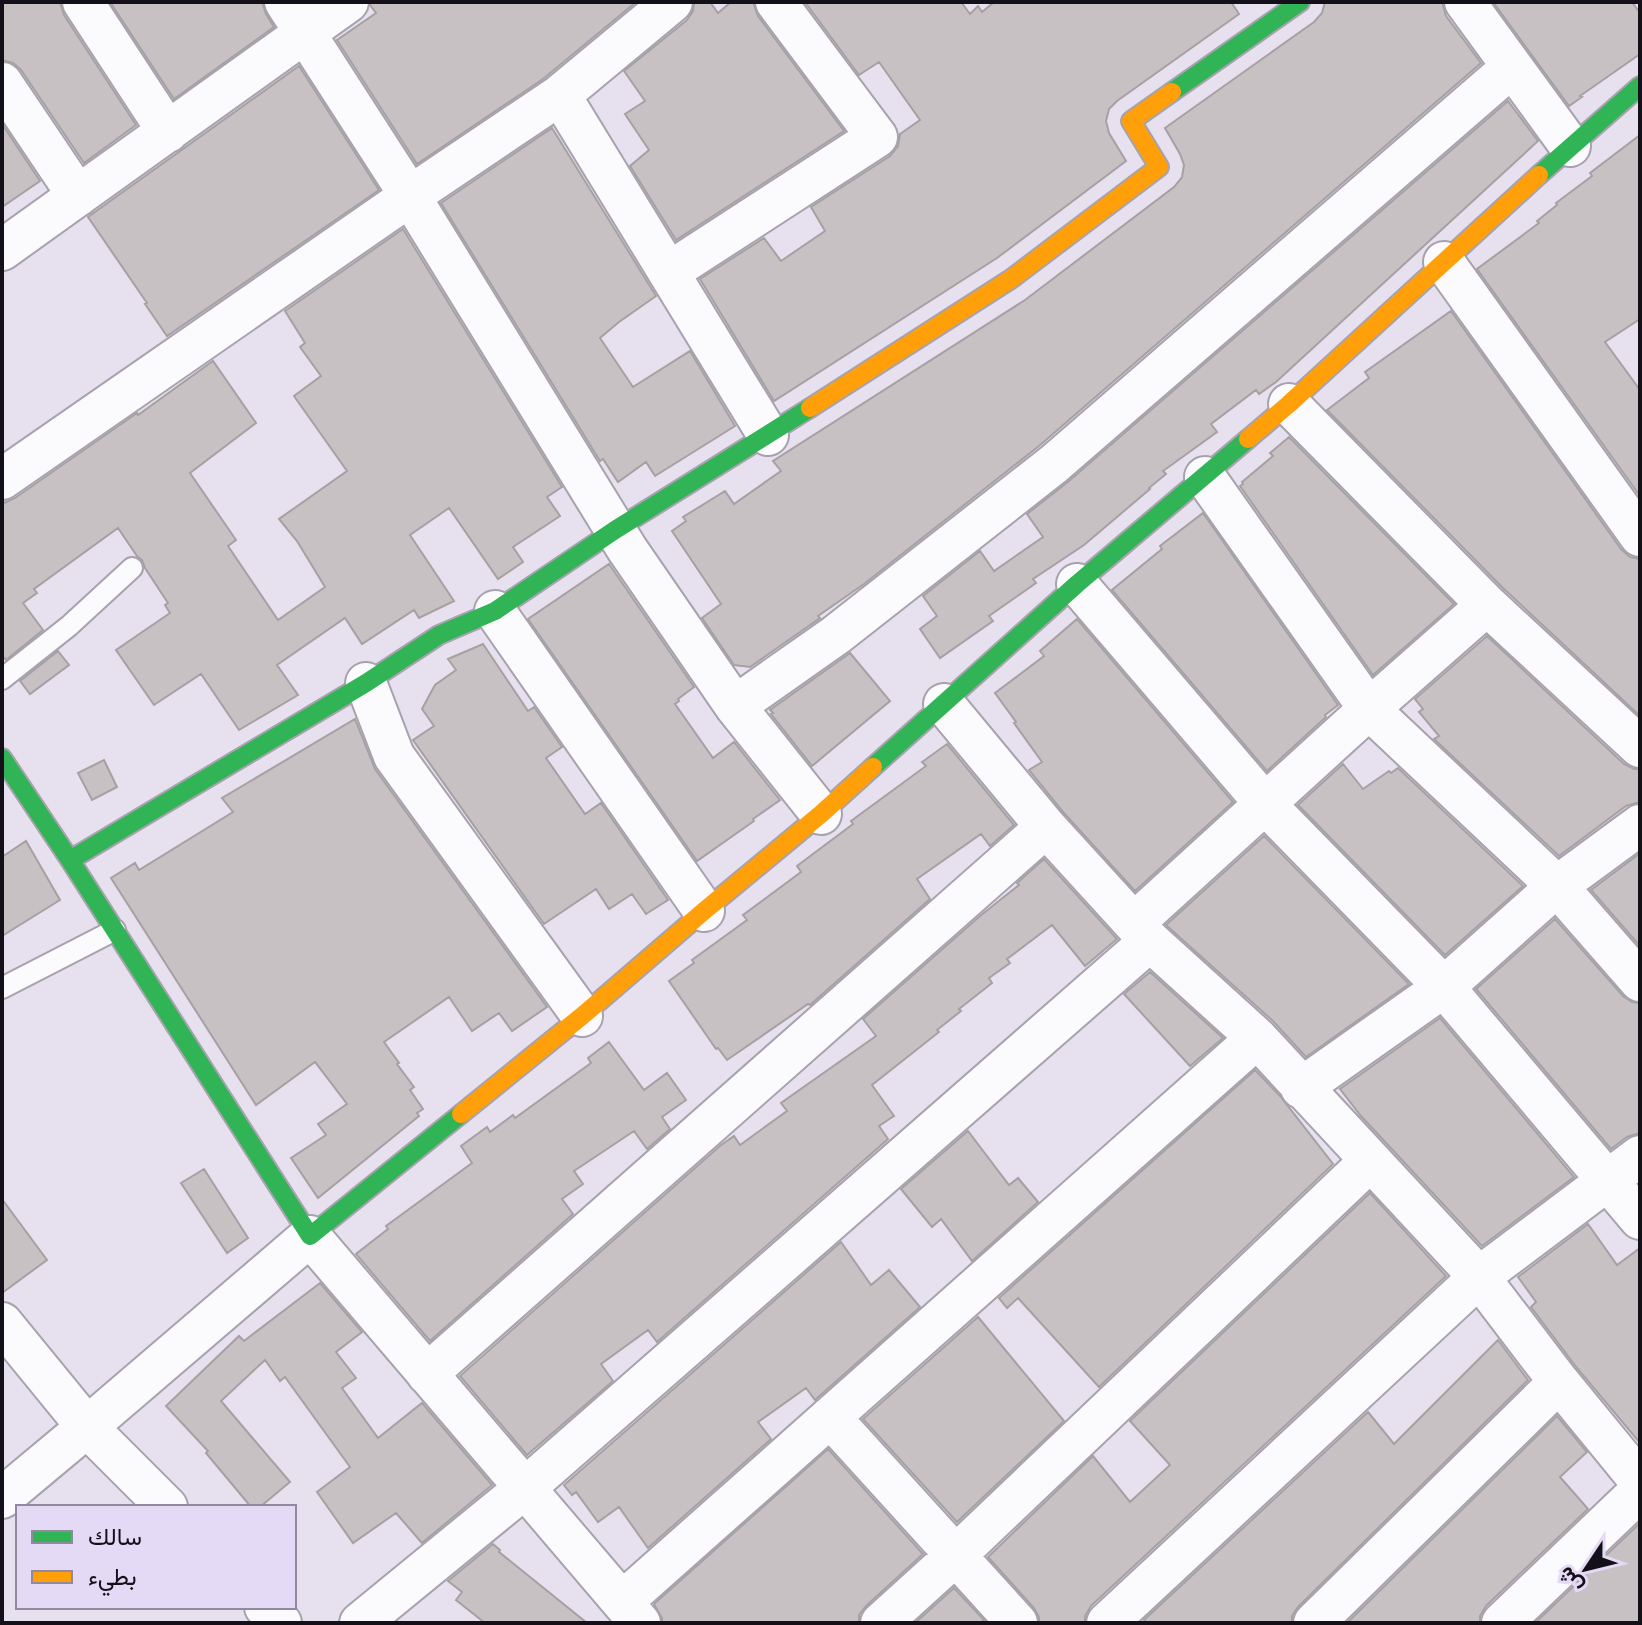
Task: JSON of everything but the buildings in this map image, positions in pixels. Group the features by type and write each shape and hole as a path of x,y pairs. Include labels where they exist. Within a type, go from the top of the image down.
{"street":[{"path":"83,2 168,132"},
{"path":"2,250 168,132 295,18 348,2"},
{"path":"2,479 560,95 672,2"},
{"path":"669,272 877,137 776,2"},
{"path":"70,860 366,683 439,635 495,611 615,530 1011,279 1159,167 1131,121 1300,2"},
{"path":"1465,2 1570,146"},
{"path":"295,18 410,196 615,530 735,706 821,814"},
{"path":"735,706 836,635 1054,464 1512,67"},
{"path":"2,83 78,196"},
{"path":"2,1498 310,1236 582,1016 821,814 1077,584 1289,404 1570,146 1640,86"},
{"path":"560,95 768,435"},
{"path":"1444,262 1640,536"},
{"path":"1289,404 1487,605 1640,747"},
{"path":"1205,477 1369,709 1557,886 1640,981"},
{"path":"1077,584 1266,805 1444,987 1640,1219"},
{"path":"360,1623 525,1488 1142,932 1266,805 1487,605"},
{"path":"495,611 704,911"},
{"path":"366,683 394,756 582,1016"},
{"path":"944,704 1046,827 1142,932 1257,1038 1479,1277 1640,1481"},
{"path":"2,758 310,1236 631,1612 830,1417 1257,1038"},
{"path":"1301,1088 1444,987 1557,886 1640,825"},
{"path":"427,1374 1046,827"},
{"path":"1116,1620 1479,1277 1640,1156"},
{"path":"881,1623 1370,1161"},
{"path":"2,1323 87,1427 165,1505"},
{"path":"1314,1623 1559,1382"},
{"path":"830,1417 1017,1623"},
{"path":"1502,1623 1640,1491"}],"lane":[{"path":"2,679 69,626 132,568"},
{"path":"2,988 115,930"}],"traffic: fast":[{"path":"1172,92 1300,2"},
{"path":"1539,175 1640,86"},
{"path":"70,860 366,683 439,635 495,611 615,530 810,408"},
{"path":"873,767 1077,584 1248,439"},
{"path":"2,758 310,1236 461,1114"}],"traffic: slow":[{"path":"810,408 1011,279 1159,167 1131,121 1172,92"},
{"path":"1248,439 1539,175"},
{"path":"461,1114 582,1016 873,767"}]}
